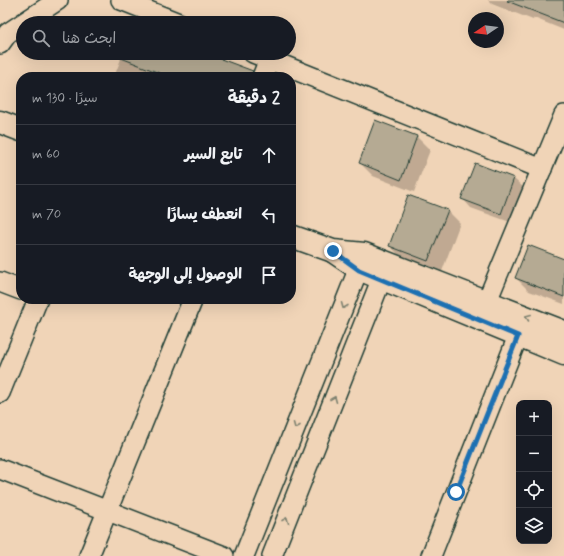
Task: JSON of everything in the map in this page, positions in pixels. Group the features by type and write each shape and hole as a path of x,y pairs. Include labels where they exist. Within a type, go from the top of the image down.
{"street":[{"path":"34,16 58,0"},
{"path":"121,0 161,16"},
{"path":"0,44 8,33 16,28"},
{"path":"261,60 262,72"},
{"path":"271,60 542,169"},
{"path":"487,301 564,115"},
{"path":"0,122 16,128"},
{"path":"296,238 385,271 518,336 564,354"},
{"path":"244,556 362,262"},
{"path":"385,271 487,301 564,332"},
{"path":"272,556 385,271"},
{"path":"0,282 16,288"},
{"path":"0,393 36,304"},
{"path":"89,556 191,304"},
{"path":"431,556 518,336"},
{"path":"0,469 224,556"}],"building":[{"path":"564,0 564,23 507,1"},
{"path":"126,60 224,60 253,71 253,72 157,72"},
{"path":"375,120 417,136 401,180 359,163"},
{"path":"475,163 514,178 501,214 461,199"},
{"path":"408,195 448,210 428,261 389,246"},
{"path":"528,245 564,259 564,297 515,278"}],"route":[{"path":"333,251 359,270 518,336 456,492"}]}
